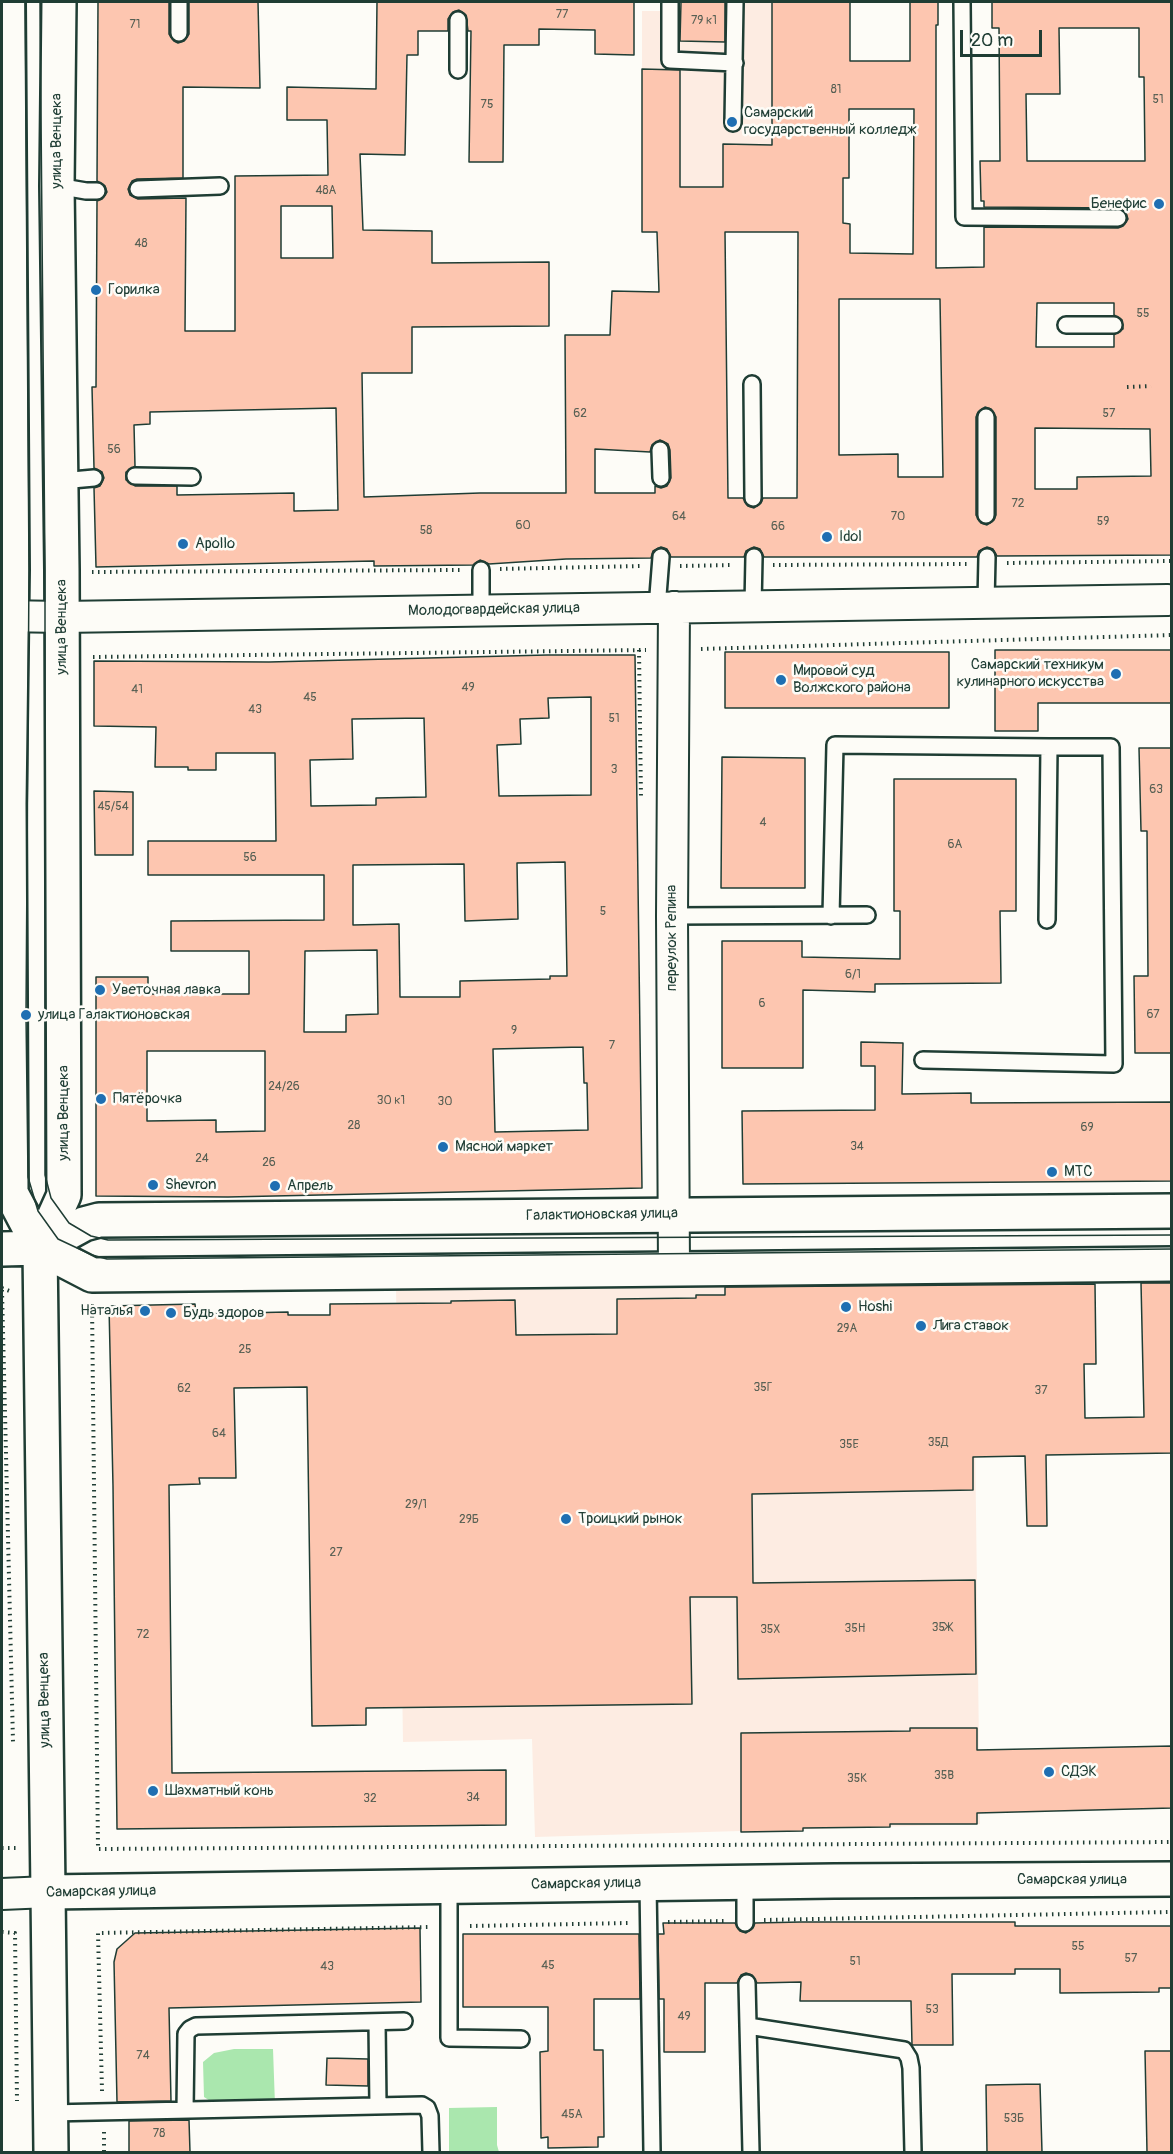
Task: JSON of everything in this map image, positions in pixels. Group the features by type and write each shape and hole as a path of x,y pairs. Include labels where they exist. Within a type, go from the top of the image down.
{"main road":[{"name":"улица Венцека","path":"8,2 7,616 11,1193 40,1248"},
{"name":"улица Венцека","path":"51,2152 40,1248 64,1195 62,570 57,186 58,2"},
{"name":"Галактионовская улица","path":"2,1249 40,1248 84,1224 99,1220 1172,1210"},
{"name":"Галактионовская улица","path":"40,1248 92,1275 1172,1264"},
{"name":"Самарская улица","path":"48,1892 745,1882 1172,1879"}],"street":[{"name":"Молодогвардейская улица","path":"7,616 1168,600"},
{"name":"переулок Репина","path":"665,608 673,650 674,1269"},
{"name":"Самарская улица","path":"2,1894 48,1892"}],"lane":[{"path":"178,2 179,33"},
{"path":"670,2 670,60 735,63"},
{"path":"734,123 735,2"},
{"path":"962,2 964,217 1118,218"},
{"path":"458,20 458,70"},
{"path":"57,186 97,191"},
{"path":"138,189 220,186"},
{"path":"1066,324 1114,325"},
{"path":"752,384 753,498"},
{"path":"986,417 986,515"},
{"path":"660,450 661,478"},
{"path":"135,476 192,477"},
{"path":"61,481 94,478"},
{"path":"986,602 987,560"},
{"path":"753,606 754,561"},
{"path":"661,562 665,608"},
{"path":"481,570 481,610"},
{"path":"831,916 835,745 1111,747 1114,1064 923,1060"},
{"path":"1047,920 1049,747"},
{"path":"672,916 867,915"},
{"path":"745,1882 745,1923"},
{"path":"648,1884 652,2152"},
{"path":"449,1886 449,2038 520,2039"},
{"path":"747,1983 751,2152"},
{"path":"186,2110 186,2034 196,2026 404,2021"},
{"path":"377,2022 378,2106"},
{"path":"748,2026 904,2050 912,2068 913,2152"},
{"path":"50,2113 422,2105 427,2108 430,2116 431,2152"}],"path":[{"path":"1127,387 1151,386"},
{"path":"62,570 99,572 481,570 661,562 1172,561"},
{"path":"62,660 88,657 673,650 1172,634"},
{"path":"2,1290 14,1753"},
{"path":"2,1848 16,1848 16,1836"},
{"path":"98,1849 1172,1842"},
{"path":"2,1932 15,1933 18,2106"},
{"path":"98,1934 104,2152"}],"shaded area":[{"name":"Самарский государственный колледж","path":"663,2 822,2 820,232 642,232 642,11 662,11"},
{"path":"973,1279 980,1824 535,1837 532,1739 403,1742 396,1287"}],"green space":[{"path":"234,2049 273,2049 275,2105 218,2106 204,2097 203,2062 214,2053"},
{"path":"497,2107 499,2152 449,2152 449,2108"}],"building":[{"path":"98,2 169,2 169,34 178,43 184,41 189,34 189,2 258,2 260,88 183,87 183,178 137,179 132,181 128,189 130,195 138,199 186,198 185,331 235,331 235,176 328,175 327,120 287,120 287,87 376,89 377,2 634,2 634,55 595,54 595,30 539,29 539,45 504,45 503,162 469,162 471,31 468,31 466,15 459,10 453,12 448,19 448,31 418,31 418,55 407,55 405,155 360,154 363,230 432,231 432,263 549,262 549,326 412,327 412,373 362,373 364,497 566,493 565,335 610,335 612,291 659,292 657,232 642,232 642,69 680,70 680,187 723,187 723,144 772,145 772,2 850,2 850,61 910,61 910,2 938,2 938,25 936,25 936,268 984,267 984,227 1118,228 1123,226 1128,219 1126,213 1118,208 984,207 984,201 981,201 980,161 1000,161 999,28 992,28 992,2 1172,2 1172,555 997,556 993,549 987,547 979,551 977,557 764,557 760,549 754,547 746,551 744,557 671,557 667,549 661,547 653,551 651,558 566,559 489,564 480,560 473,565 374,566 374,561 96,567 94,488 100,486 104,478 102,472 94,468 92,387 96,387 97,201 102,199 107,192 105,186 97,181","holes":["1059,28 1139,28 1139,77 1144,77 1145,161 1027,161 1026,94 1060,94","849,109 914,109 913,254 850,253 850,224 843,223 843,178 849,178","281,206 332,206 333,258 281,258","725,232 798,232 797,498 763,498 761,503 754,508 748,506 743,498 728,498","839,299 940,299 943,477 898,477 898,454 839,455","1037,303 1114,303 1114,315 1122,320 1123,329 1114,335 1114,347 1036,347","985,407 991,409 996,417 996,515 994,520 987,525 981,523 976,515 976,417 978,412","336,408 338,510 294,511 294,493 177,495 177,486 135,486 126,480 126,472 135,466 134,425 150,424 150,412","1035,428 1150,429 1151,476 1077,477 1077,489 1035,489","660,440 668,444 670,450 671,478 667,486 661,488 655,486 655,493 595,493 595,449 650,452 652,445"]},
{"path":"681,2 725,2 725,42 680,41"},
{"path":"995,650 1172,650 1172,703 1038,703 1038,731 995,731"},
{"path":"725,652 949,652 949,708 725,708"},
{"path":"635,655 642,1188 228,1197 96,1196 96,977 148,977 148,994 249,994 249,951 171,951 171,921 324,920 324,875 148,875 148,841 276,841 275,753 216,753 216,770 155,767 156,727 94,726 94,661 269,662","holes":["591,697 591,795 499,796 497,745 521,744 520,719 549,718 548,698","424,718 426,797 376,798 376,805 311,806 310,760 353,759 352,719","565,862 567,976 550,976 550,979 460,981 460,997 400,997 399,924 353,925 353,865 464,864 465,921 518,919 517,863","377,950 378,1014 346,1015 346,1032 304,1032 305,951","583,1047 584,1083 587,1083 588,1130 495,1132 493,1049","147,1051 265,1051 265,1131 216,1132 216,1120 147,1121"]},
{"path":"1139,748 1172,748 1172,1053 1135,1053 1134,976 1148,976 1147,831 1141,831"},
{"path":"722,757 805,758 805,888 721,888"},
{"path":"894,779 1016,779 1016,911 1000,911 1001,983 875,984 875,992 803,990 803,1068 722,1068 722,941 802,941 802,957 900,959 900,911 894,911"},
{"path":"94,791 133,792 133,855 95,855"},
{"path":"861,1042 903,1043 902,1094 971,1093 971,1103 1172,1102 1172,1181 743,1184 742,1111 875,1110 875,1066 861,1066"},
{"path":"1141,1283 1172,1283 1172,1453 1046,1455 1047,1526 1027,1526 1025,1456 973,1457 973,1490 752,1494 753,1583 975,1580 976,1674 738,1679 737,1597 690,1597 692,1704 366,1708 366,1725 312,1726 307,1387 234,1388 236,1478 199,1478 200,1484 169,1485 172,1773 506,1770 506,1825 117,1829 109,1306 195,1304 196,1314 288,1312 288,1315 330,1315 330,1304 515,1300 516,1335 617,1334 617,1299 696,1298 696,1295 725,1295 725,1287 1095,1284 1096,1364 1084,1364 1085,1418 1144,1417"},
{"path":"910,1728 977,1728 977,1750 1172,1746 1172,1808 977,1813 977,1824 890,1824 890,1827 803,1828 803,1831 741,1832 741,1733 910,1731"},
{"path":"1015,1922 1015,1926 1172,1926 1172,1988 1159,1988 1159,1992 1060,1993 1060,1969 1015,1969 1015,1974 952,1974 953,2045 912,2045 911,2001 800,2001 801,1982 757,1983 752,1975 746,1973 741,1975 737,1983 705,1983 705,2052 664,2052 664,1999 659,1999 658,1934 664,1934 663,1923 735,1923 740,1931 746,1933 753,1928 755,1923"},
{"path":"420,1928 421,2002 169,2008 171,2101 117,2102 114,1962 117,1949 135,1933"},
{"path":"463,1934 639,1934 640,1999 594,1999 594,2050 603,2050 604,2137 598,2137 598,2147 548,2148 548,2137 541,2138 540,2052 548,2051 548,2007 463,2007"},
{"path":"1145,2051 1172,2051 1172,2152 1147,2152"},
{"path":"327,2058 368,2059 368,2086 326,2085"},
{"path":"1040,2084 1042,2152 987,2152 986,2085"},
{"path":"189,2120 190,2152 129,2152 129,2121"}],"tram line":[{"path":"25,2 29,570 26,1015 28,1177 38,1211 58,1239 92,1255 107,1259 1172,1249"},
{"path":"40,2 45,570 45,1175 51,1198 69,1223 91,1236 108,1240 1172,1235"}],"place":[{"name":"Самарский государственный колледж","path":"732,122"},
{"name":"Бенефис","path":"1159,204"},
{"name":"Горилка","path":"96,290"},
{"name":"Idol","path":"827,537"},
{"name":"Apollo","path":"183,544"},
{"name":"Самарский техникум кулинарного искусства","path":"1116,674"},
{"name":"Мировой суд Волжского района","path":"781,680"},
{"name":"Уветочная лавка","path":"100,990"},
{"name":"улица Галактионовская","path":"26,1015"},
{"name":"Пятёрочка","path":"101,1099"},
{"name":"Мясной маркет","path":"443,1147"},
{"name":"МТС","path":"1052,1172"},
{"name":"Shevron","path":"153,1185"},
{"name":"Апрель","path":"275,1186"},
{"name":"Hoshi","path":"846,1307"},
{"name":"Наталья","path":"145,1311"},
{"name":"Будь здоров","path":"171,1313"},
{"name":"Лига ставок","path":"921,1326"},
{"name":"Троицкий рынок","path":"566,1519"},
{"name":"СДЭК","path":"1049,1772"},
{"name":"Шахматный конь","path":"153,1791"}]}
